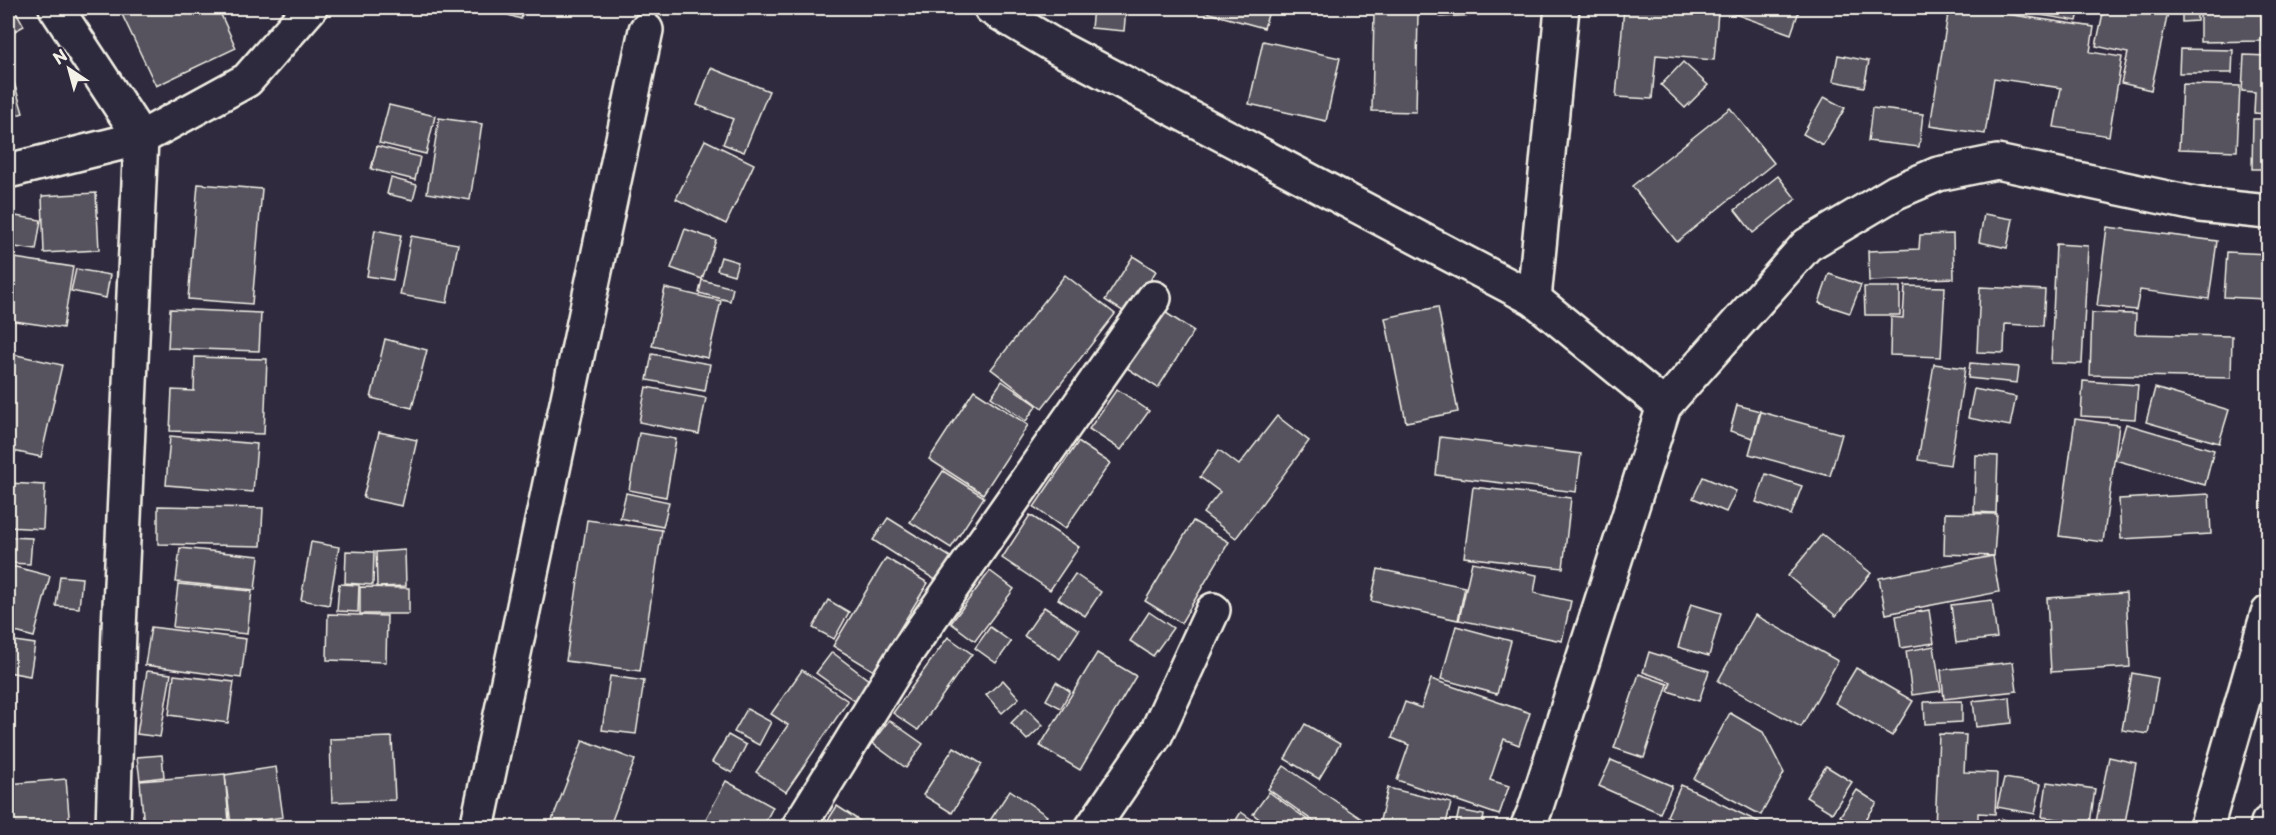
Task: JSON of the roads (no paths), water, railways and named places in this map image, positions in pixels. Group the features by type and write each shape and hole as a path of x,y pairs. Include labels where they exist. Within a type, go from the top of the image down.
{"street":[{"path":"56,8 141,138 119,629 113,828"},
{"path":"8,171 141,138 247,80 310,8"},
{"path":"991,8 1060,49 1534,299 1664,406"},
{"path":"1534,299 1562,8"},
{"path":"477,828 646,30"},
{"path":"1527,828 1535,810 1664,406 1807,246 1896,192 1938,174 1997,162 2200,205 2268,212"},
{"path":"798,828 904,656 1154,298"},
{"path":"1092,828 1156,734 1214,610"},
{"path":"2206,828 2268,614"},
{"path":"2267,828 2268,823"}]}
